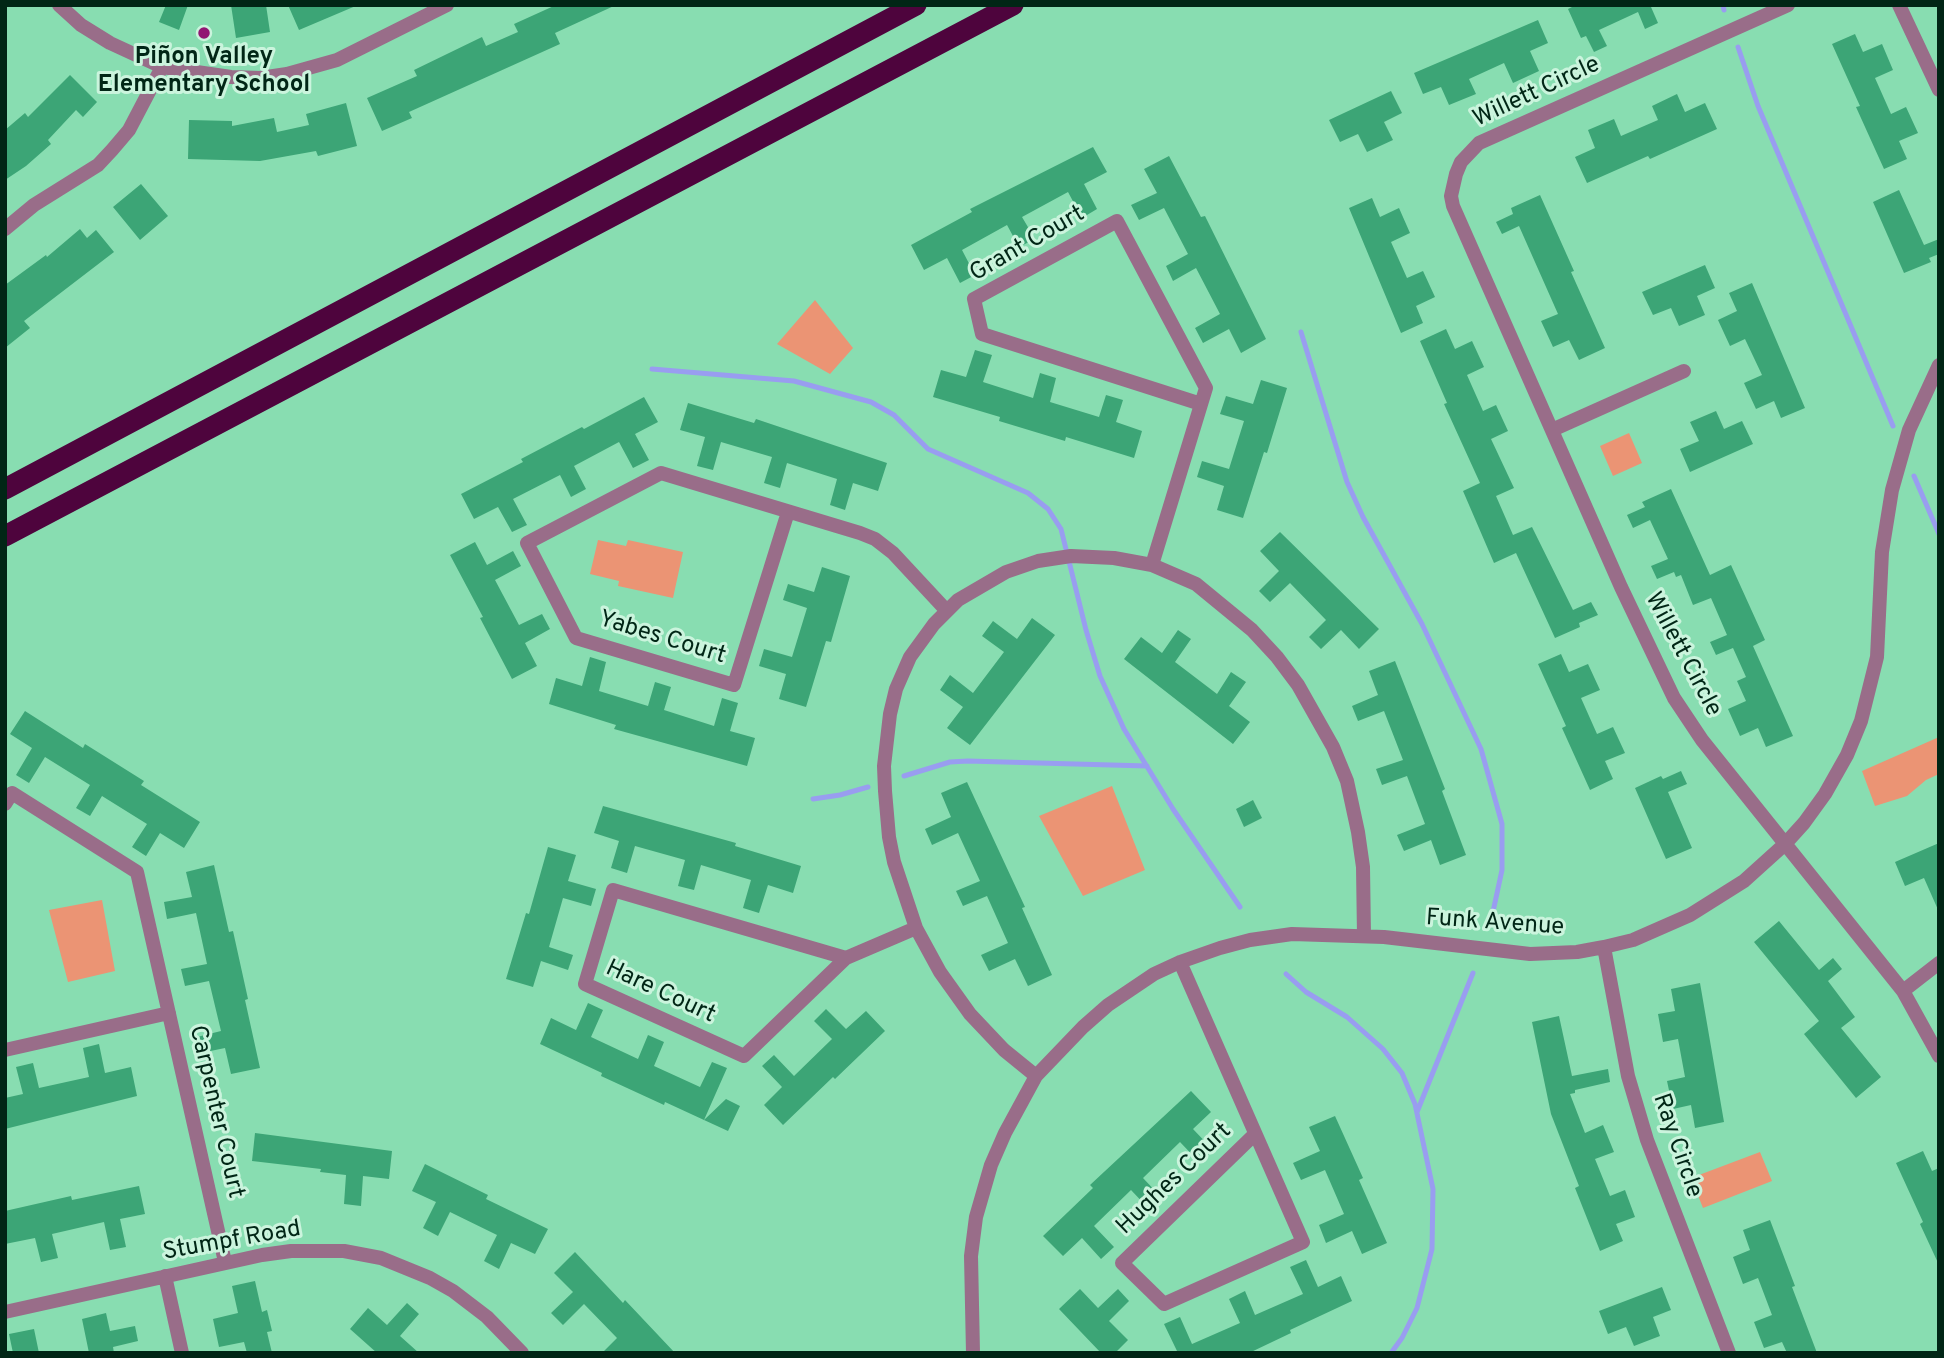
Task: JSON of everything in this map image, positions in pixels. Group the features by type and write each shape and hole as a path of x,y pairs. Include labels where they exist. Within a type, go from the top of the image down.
{"highway":[{"path":"5,489 916,5"},
{"path":"5,536 1013,5"}],"street":[{"path":"58,5 110,43 162,67 230,78 260,78 287,74 337,60 447,5"},
{"name":"Willett Circle","path":"1785,844 1702,740 1674,698 1621,587 1453,206 1452,186 1461,162 1479,143 1788,5"},
{"path":"1899,5 1939,90"},
{"path":"5,229 34,205 98,165 113,150 129,130 162,67"},
{"name":"Grant Court","path":"1152,565 1201,404 1206,387 1118,221 974,299 982,334 1201,404"},
{"name":"Funk Avenue","path":"973,1353 971,1256 976,1217 991,1165 1020,1103 1036,1076 1083,1027 1108,1005 1154,974 1220,948 1276,936 1317,933 1530,954 1577,952 1604,947 1633,940 1700,910 1744,881 1785,844 1825,794 1847,755 1861,721 1877,657 1882,552 1892,490 1909,430 1939,365"},
{"path":"1552,430 1684,371"},
{"name":"Yabes Court","path":"788,512 734,685 576,638 527,544 661,472 875,539 893,553 946,610"},
{"path":"1036,1076 1004,1050 970,1014 940,972 916,928 901,887 889,837 885,790 886,740 893,701 902,673 920,642 946,610 991,580 1038,561 1083,556 1114,558 1152,565 1196,584 1242,621 1277,657 1316,714 1333,747 1353,806 1363,867 1364,936"},
{"name":"Carpenter Court","path":"5,804 12,793 137,872 225,1262"},
{"path":"1785,844 1903,991 1939,1056"},
{"name":"Hare Court","path":"846,958 613,890 585,984 744,1056 846,958 916,928"},
{"name":"Ray Circle","path":"1604,947 1628,1076 1644,1130 1729,1353"},
{"name":"Hughes Court","path":"1181,962 1303,1242 1164,1304 1122,1263 1255,1134"},
{"path":"1903,991 1939,963"},
{"name":"Carpenter Court","path":"5,1050 169,1013"},
{"name":"Stumpf Road","path":"5,1312 225,1262 291,1251 344,1251 381,1258 430,1278 453,1291 487,1317 522,1353"},
{"path":"165,1276 182,1353"}],"shaded area":[{"path":"815,300 853,348 830,374 777,344"},
{"path":"1629,433 1642,463 1613,476 1600,446"},
{"path":"598,540 626,546 628,540 683,552 673,598 618,586 619,581 590,574"},
{"path":"1939,737 1939,774 1926,780 1907,796 1875,806 1862,771"},
{"path":"1112,786 1145,870 1083,896 1039,816"},
{"path":"102,900 115,971 68,982 49,910"},
{"path":"1760,1152 1772,1181 1703,1208 1691,1178"}],"building":[{"path":"166,5 188,5 179,30 159,22"},
{"path":"231,5 266,5 270,32 236,38"},
{"path":"288,5 358,5 299,30"},
{"path":"556,5 616,5 555,33 560,44 409,112 412,118 382,131 367,98 417,76 414,70 482,37 486,46 518,32 514,24"},
{"path":"1576,5 1655,5 1651,7 1658,23 1645,29 1638,12 1599,30 1607,46 1594,52 1586,36 1581,38 1568,9"},
{"path":"1538,20 1548,43 1530,51 1539,71 1513,83 1504,63 1469,79 1476,94 1449,105 1441,87 1423,94 1414,73"},
{"path":"1855,34 1863,52 1882,44 1893,70 1875,78 1891,114 1906,107 1918,133 1899,141 1907,159 1884,169 1832,44"},
{"path":"70,75 97,102 83,117 76,110 48,140 51,144 5,180 5,130 25,113 28,117"},
{"path":"1391,91 1402,113 1384,122 1393,140 1367,152 1358,134 1340,142 1329,120"},
{"path":"1677,94 1685,112 1705,103 1717,129 1587,183 1575,157 1595,148 1588,130 1614,119 1621,136 1658,120 1652,106"},
{"path":"346,103 357,146 318,156 316,151 260,161 188,159 189,120 232,121 232,126 274,118 277,132 309,125 306,114"},
{"path":"1093,147 1107,172 1084,184 1097,209 1082,218 1068,192 1022,217 1035,239 1019,247 1007,225 962,250 975,275 960,283 947,258 924,270 911,245 972,212 970,209"},
{"path":"1169,156 1201,217 1205,216 1266,339 1241,353 1229,329 1203,343 1195,328 1220,314 1196,268 1173,281 1166,266 1188,254 1164,208 1139,220 1131,205 1157,193 1144,169"},
{"path":"141,184 168,216 140,240 113,207"},
{"path":"1899,190 1924,245 1939,239 1939,254 1929,258 1931,262 1904,273 1873,202"},
{"path":"1540,195 1605,348 1579,360 1569,340 1553,347 1541,321 1558,314 1519,226 1502,234 1496,222 1513,214 1511,208"},
{"path":"1372,198 1380,217 1399,208 1410,233 1391,242 1407,278 1423,271 1435,297 1416,306 1423,323 1401,333 1349,208"},
{"path":"80,229 87,238 96,230 114,252 24,321 30,328 5,348 5,285 46,255 47,257"},
{"path":"1705,265 1715,288 1697,296 1705,315 1679,326 1671,308 1653,315 1642,292"},
{"path":"1752,283 1805,408 1781,418 1774,401 1756,409 1744,383 1762,375 1745,339 1730,346 1718,320 1737,311 1729,293"},
{"path":"1446,329 1455,349 1472,341 1484,367 1467,375 1483,411 1496,405 1508,431 1491,439 1514,488 1496,496 1513,535 1532,527 1573,610 1591,602 1598,615 1555,638 1516,553 1494,563 1463,491 1480,483 1444,404 1447,403 1420,341"},
{"path":"975,350 992,355 983,382 1033,398 1040,373 1056,378 1050,402 1099,417 1106,395 1123,400 1116,422 1142,431 1134,458 1066,437 1065,441 999,421 1000,417 933,397 941,370 966,377"},
{"path":"1261,380 1287,388 1243,518 1217,510 1224,486 1197,477 1202,461 1229,469 1244,421 1220,414 1226,396 1253,404"},
{"path":"644,397 658,422 635,434 649,460 633,468 619,442 574,466 586,489 571,497 560,475 513,499 527,525 512,532 498,507 474,519 461,494 523,462 521,459"},
{"path":"688,403 754,423 756,419 887,463 878,491 853,483 845,510 830,505 837,479 787,463 780,488 764,483 772,457 721,442 713,470 697,466 705,437 680,430"},
{"path":"1716,411 1724,429 1742,421 1753,444 1690,472 1680,449 1699,441 1690,422"},
{"path":"1671,489 1710,575 1731,565 1765,640 1753,646 1793,736 1766,747 1758,728 1740,736 1728,709 1746,701 1737,681 1746,677 1733,648 1716,655 1710,642 1727,635 1711,598 1693,605 1681,575 1676,577 1674,572 1657,579 1651,566 1668,559 1650,520 1633,528 1627,515 1645,507 1642,502"},
{"path":"1280,532 1379,629 1359,649 1341,630 1321,649 1309,637 1326,620 1290,583 1270,602 1259,591 1279,571 1260,551"},
{"path":"475,542 487,565 513,551 521,566 495,580 519,625 542,614 550,629 525,643 537,666 512,679 450,555"},
{"path":"822,567 850,576 831,642 826,641 806,707 779,699 786,674 759,666 764,649 792,657 807,608 783,600 788,584 814,592"},
{"path":"1032,618 1055,635 970,745 947,728 963,707 940,690 950,675 973,693 1004,652 982,636 993,621 1017,639"},
{"path":"1178,630 1191,639 1175,662 1217,694 1231,672 1246,682 1229,706 1250,722 1233,744 1124,659 1141,637 1162,653"},
{"path":"1561,654 1569,672 1588,664 1600,690 1581,698 1597,734 1613,727 1625,753 1605,761 1613,779 1590,790 1562,728 1566,726 1538,664"},
{"path":"590,657 606,662 599,691 648,706 655,682 671,687 664,710 714,726 722,698 738,703 730,731 755,738 747,766 614,729 616,725 549,704 556,678 582,686"},
{"path":"1395,661 1445,789 1442,791 1466,855 1440,865 1431,840 1404,851 1397,835 1425,824 1407,776 1382,785 1376,769 1403,760 1384,711 1358,721 1352,706 1378,695 1369,671"},
{"path":"25,711 83,748 85,744 144,781 141,785 200,822 184,848 160,833 146,856 132,847 147,824 102,796 90,816 76,808 90,785 45,757 29,783 16,775 32,748 10,734"},
{"path":"1681,771 1687,784 1668,792 1692,848 1666,859 1635,788 1661,776 1663,779"},
{"path":"967,782 1025,907 1022,908 1052,975 1028,986 1015,959 989,971 981,955 1008,943 987,896 963,906 956,891 980,881 958,833 932,845 925,829 951,817 941,793"},
{"path":"1253,800 1262,818 1244,827 1236,809"},
{"path":"603,806 736,843 735,846 801,866 793,893 768,885 759,913 743,908 751,880 701,865 694,890 678,886 685,860 635,846 627,873 611,868 619,841 594,833"},
{"path":"1939,843 1939,912 1924,878 1905,886 1895,862"},
{"path":"548,847 576,855 568,881 596,889 591,906 563,898 549,947 573,955 568,970 541,961 533,987 506,979 526,913 529,914"},
{"path":"214,865 229,932 233,931 260,1068 231,1074 225,1048 196,1054 193,1038 221,1031 209,981 185,986 181,969 207,964 196,913 167,919 164,902 192,897 186,872"},
{"path":"1779,921 1819,970 1833,958 1842,969 1828,981 1855,1017 1841,1028 1881,1077 1856,1098 1804,1034 1819,1021 1754,942"},
{"path":"1700,983 1724,1122 1695,1128 1691,1105 1673,1109 1667,1081 1685,1077 1678,1039 1663,1042 1658,1014 1675,1011 1671,989"},
{"path":"588,1003 603,1010 591,1037 638,1059 648,1035 664,1042 654,1066 700,1087 712,1062 727,1068 704,1120 601,1076 602,1073 540,1044 551,1018 576,1030"},
{"path":"826,1009 846,1029 866,1011 885,1031 783,1125 764,1105 782,1087 762,1066 774,1055 794,1076 832,1039 814,1021"},
{"path":"1559,1016 1572,1076 1608,1069 1610,1082 1575,1090 1575,1093 1570,1094 1585,1133 1603,1125 1614,1152 1595,1159 1610,1196 1625,1190 1635,1217 1616,1224 1623,1241 1600,1251 1575,1188 1579,1186 1551,1114 1532,1022"},
{"path":"99,1044 105,1073 131,1067 137,1096 5,1129 5,1098 23,1094 16,1067 33,1063 39,1088 89,1077 83,1048"},
{"path":"1191,1091 1211,1112 1193,1129 1213,1150 1200,1163 1180,1142 1143,1178 1161,1197 1149,1209 1131,1190 1094,1226 1114,1247 1101,1259 1082,1238 1063,1256 1043,1236 1093,1188 1090,1185"},
{"path":"726,1099 740,1106 728,1131 704,1120"},
{"path":"1335,1116 1363,1178 1359,1180 1387,1243 1362,1254 1352,1231 1326,1243 1319,1225 1344,1214 1325,1170 1301,1180 1293,1163 1320,1151 1309,1127"},
{"path":"255,1133 392,1151 389,1179 363,1176 361,1206 344,1204 346,1175 320,1172 321,1169 252,1161"},
{"path":"1923,1151 1932,1171 1939,1168 1939,1265 1896,1163"},
{"path":"425,1164 488,1195 486,1199 548,1229 535,1254 511,1243 499,1269 484,1261 497,1235 450,1212 438,1236 423,1228 436,1202 412,1191"},
{"path":"139,1186 145,1214 120,1219 126,1247 110,1250 104,1222 52,1234 58,1258 41,1262 35,1238 5,1244 5,1211 71,1196 72,1200"},
{"path":"1770,1220 1817,1353 1787,1353 1782,1342 1764,1348 1754,1322 1772,1315 1758,1278 1743,1284 1733,1257 1750,1250 1743,1230"},
{"path":"575,1252 675,1353 602,1353 617,1338 584,1304 563,1325 551,1313 573,1292 554,1273"},
{"path":"1306,1260 1318,1287 1341,1276 1352,1301 1249,1353 1173,1353 1177,1351 1164,1324 1180,1317 1192,1344 1240,1323 1229,1299 1245,1291 1255,1315 1303,1294 1290,1267"},
{"path":"255,1281 262,1312 267,1310 272,1331 267,1332 272,1353 247,1353 244,1342 219,1347 213,1319 238,1313 232,1286"},
{"path":"1662,1287 1671,1310 1653,1317 1660,1336 1634,1346 1626,1327 1608,1334 1599,1311"},
{"path":"1080,1289 1098,1308 1118,1289 1129,1301 1109,1321 1128,1340 1115,1353 1101,1353 1059,1309"},
{"path":"407,1303 419,1314 400,1336 419,1353 377,1353 350,1329 368,1308 387,1325"},
{"path":"106,1313 110,1331 135,1326 138,1341 113,1347 114,1353 89,1353 82,1319"},
{"path":"34,1329 39,1353 13,1353 9,1334"}],"waterway":[{"path":"1723,5 1724,10"},
{"path":"1738,47 1758,106 1893,426"},
{"path":"1301,332 1347,482 1363,517 1422,624 1481,749 1502,824 1502,870 1491,921"},
{"path":"652,369 794,381 871,402 894,415 928,449 1028,493 1048,509 1061,529 1100,676 1124,729 1173,809 1240,907"},
{"path":"1914,476 1939,534"},
{"path":"904,776 950,762 968,761 1147,766"},
{"path":"813,799 868,787"},
{"path":"1417,1112 1473,973"},
{"path":"1286,974 1306,992 1347,1017 1383,1049 1402,1073 1415,1104 1433,1189 1432,1249 1417,1308 1391,1353"}],"place":[{"name":"Piñon Valley Elementary School","path":"204,33"}]}
